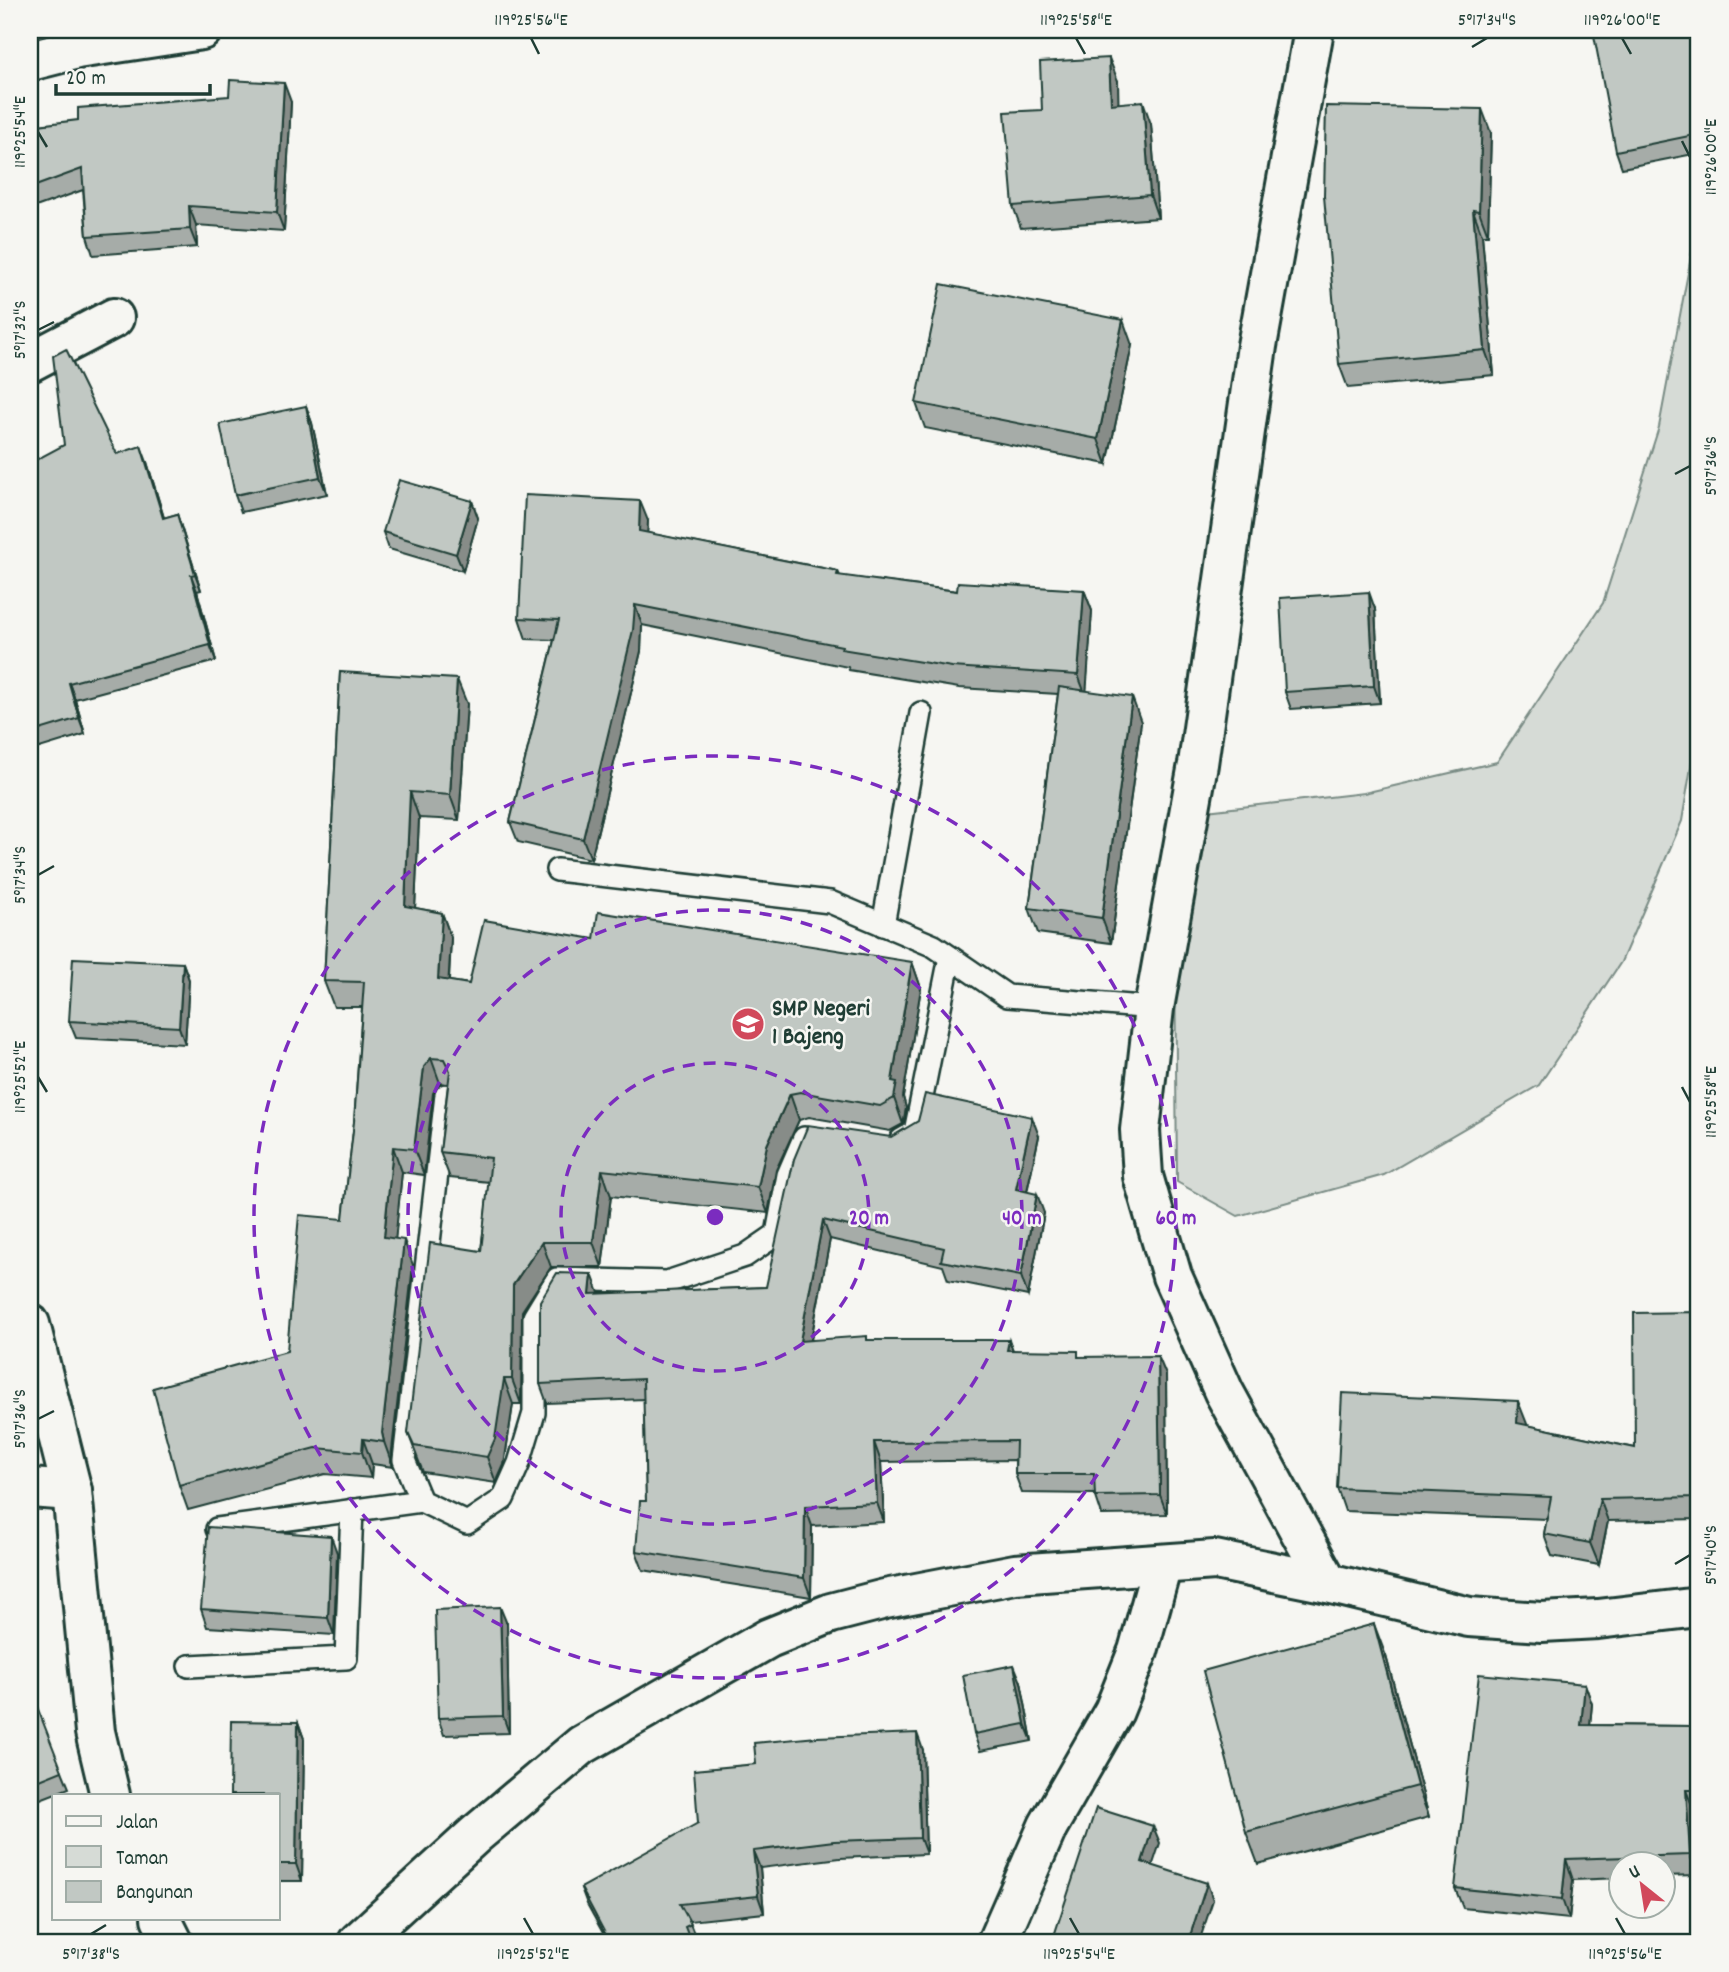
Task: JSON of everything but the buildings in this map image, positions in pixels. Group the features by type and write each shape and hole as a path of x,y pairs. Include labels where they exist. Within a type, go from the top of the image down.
{"street":[{"path":"30,61 77,49 202,30"},
{"path":"1314,30 1257,346 1198,764 1154,1007 1140,1130 1143,1176 1172,1276 1224,1392 1328,1583"},
{"path":"30,362 114,318"},
{"path":"30,1324 72,1491 95,1732 110,1794"},
{"path":"30,1488 72,1491"},
{"path":"358,1942 475,1835 582,1745 769,1638 831,1613 872,1602 1015,1574 1215,1560 1469,1616 1530,1621 1598,1619 1699,1606"},
{"path":"997,1942 1048,1826 1114,1711 1138,1651 1162,1564"},
{"path":"162,1920 173,1942"}],"lane":[{"path":"883,925 921,713"},
{"path":"556,870 831,902 934,946 1007,996 1154,1007"},
{"path":"880,1143 892,1145 915,1132 950,957"},
{"path":"421,1501 404,1460 446,1095"},
{"path":"217,1529 421,1501 467,1523 503,1499 519,1463 534,1413 534,1317 557,1279 667,1282 745,1256 776,1234 788,1175 807,1130 819,1132"},
{"path":"189,1667 346,1658 352,1510"}],"green space":[{"path":"1699,214 1699,719 1682,821 1621,962 1539,1085 1384,1175 1238,1216 1177,1182 1175,948 1198,812 1364,793 1497,762 1603,603 1659,427"}],"place":[{"name":"SMP Negeri 1 Bajeng","path":"748,1024"}]}
